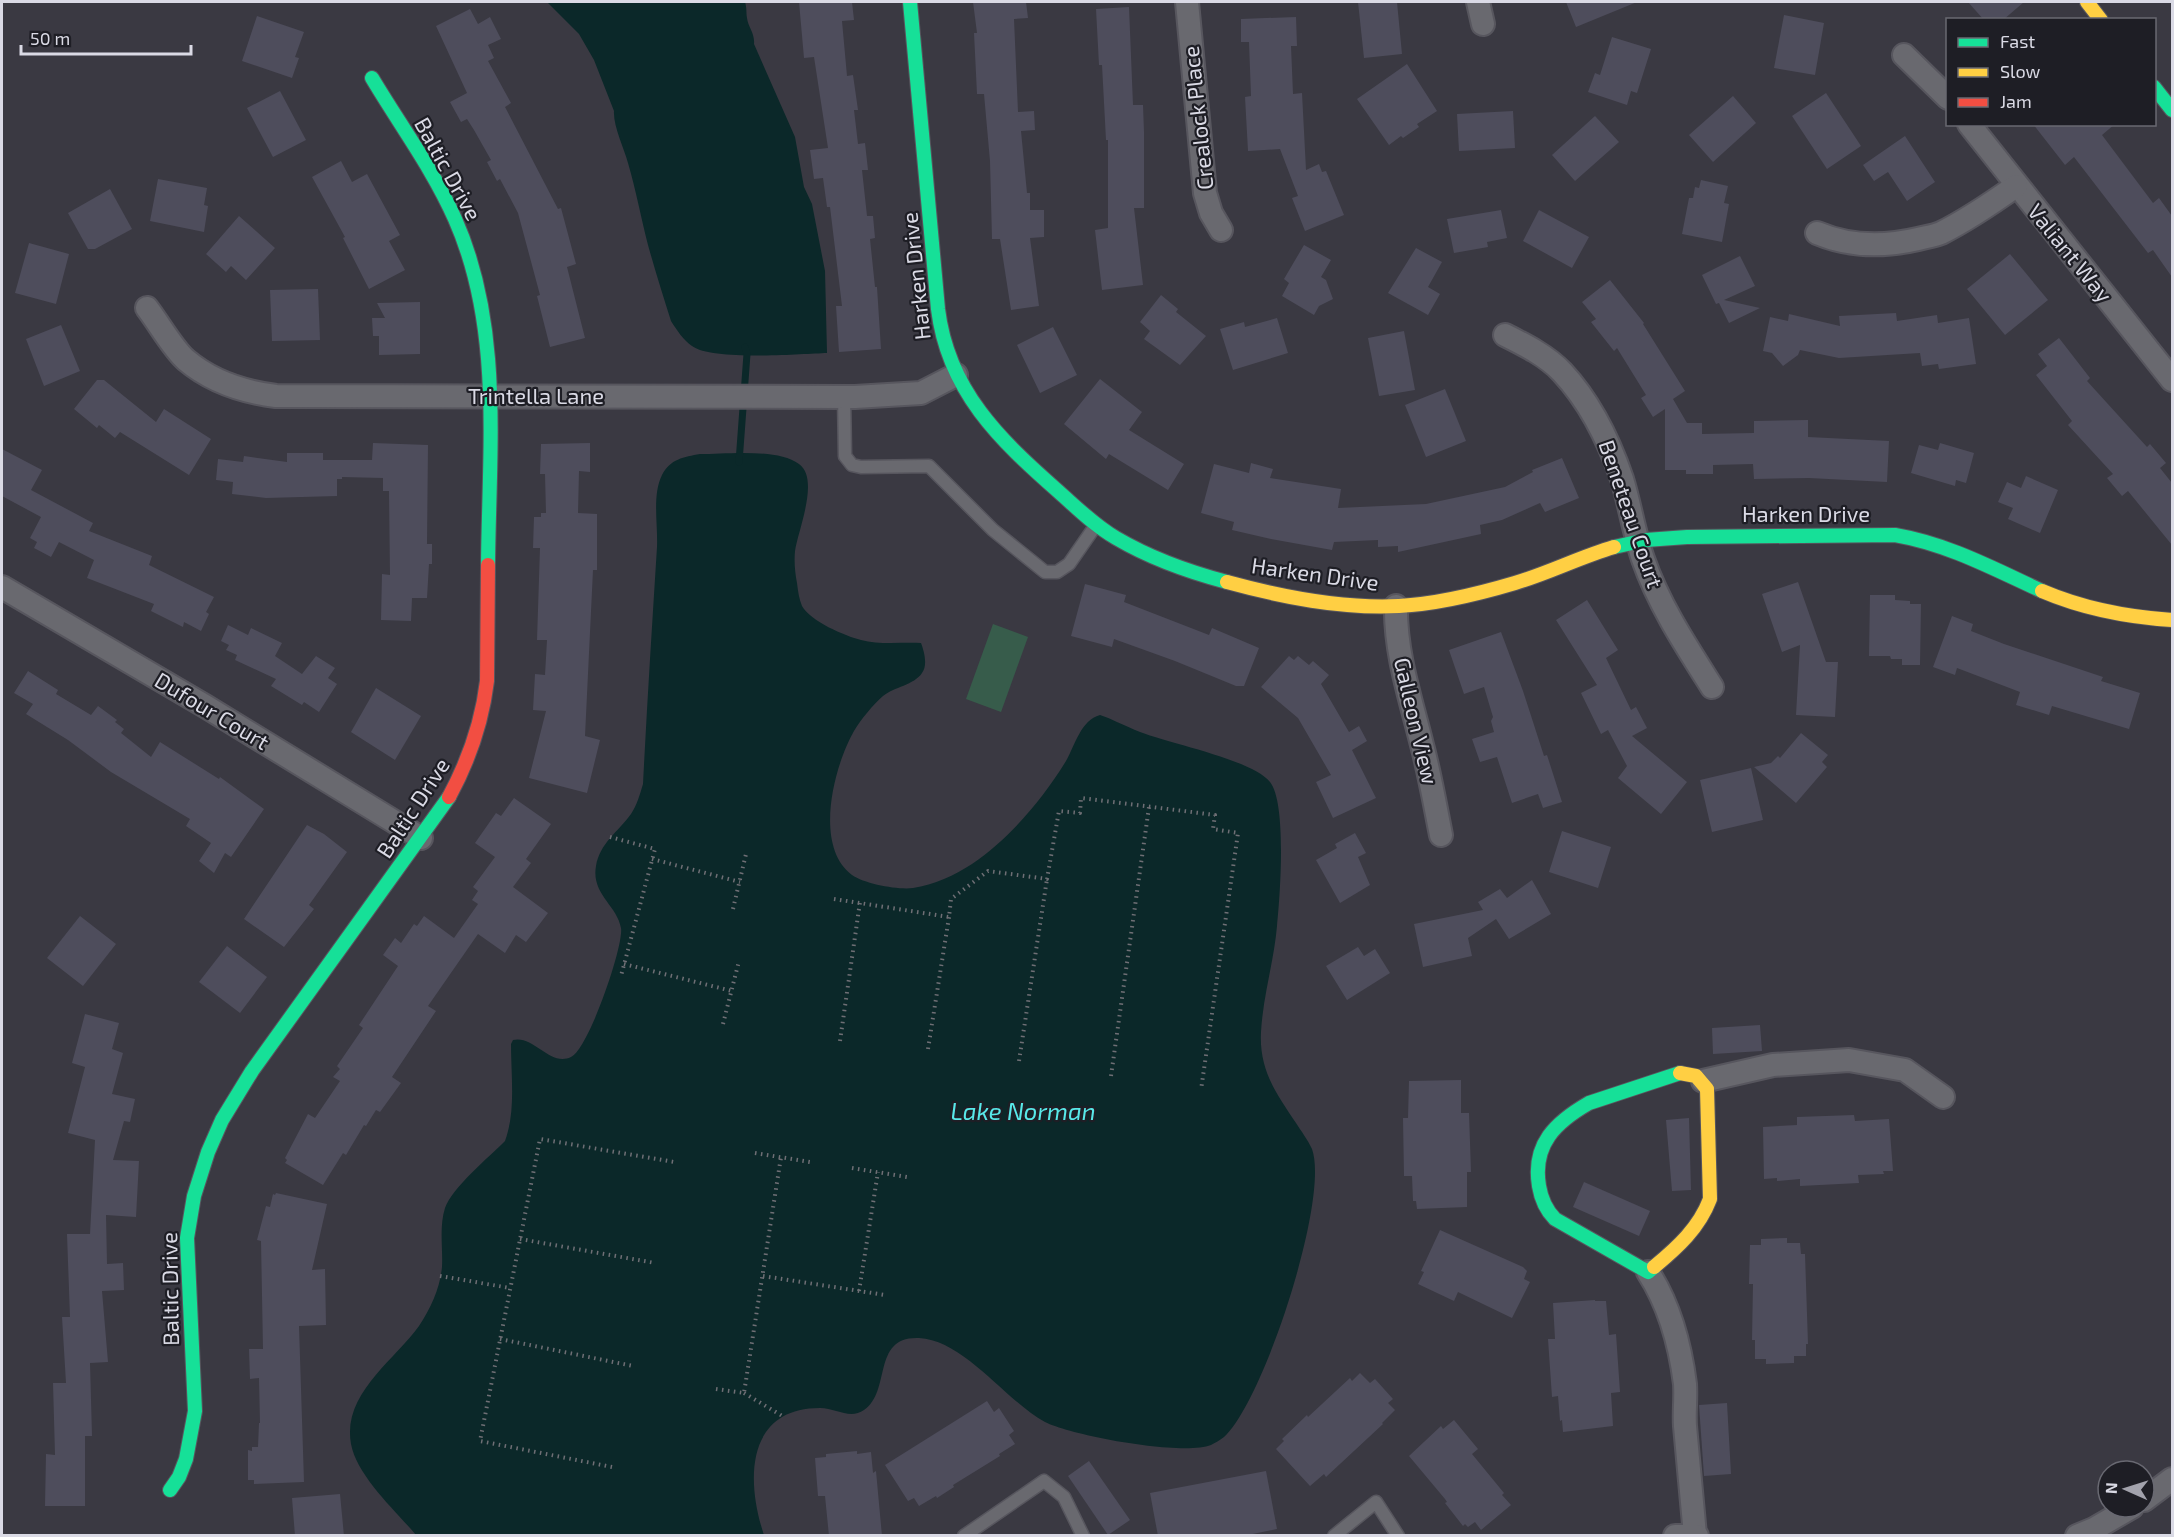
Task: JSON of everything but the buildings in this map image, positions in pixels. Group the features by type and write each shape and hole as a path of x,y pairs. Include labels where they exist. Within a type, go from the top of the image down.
{"street":[{"name":"Harken Drive","path":"910,2 938,305 946,352 956,375 976,405 1024,461 1096,525 1117,539 1201,575 1244,587 1332,603 1396,606 1476,594 1549,572 1600,551 1638,542 1708,535 1897,535 1949,550 2064,601 2099,611 2133,617 2172,620"},
{"name":"Crealock Place","path":"1187,2 1205,192 1210,213 1221,230"},
{"path":"1478,2 1483,24"},
{"path":"2087,2 2099,18"},
{"path":"1905,55 1946,97"},
{"name":"Baltic Drive","path":"170,1490 179,1477 186,1459 195,1411 187,1238 194,1196 208,1152 222,1120 252,1071 447,801 466,767 484,711 487,681 490,377 487,329 464,241 444,198 372,78"},
{"path":"2156,90 2172,110"},
{"name":"Valiant Way","path":"1971,126 2172,380"},
{"path":"1817,233 1870,246 1906,242 1938,234 1983,209 2016,186"},
{"name":"Trintella Lane","path":"147,308 185,359 222,382 255,393 306,397 844,397 921,393 956,375"},
{"name":"Beneteau Court","path":"1505,335 1547,359 1561,371 1602,430 1622,480 1638,542 1662,604 1712,687"},
{"name":"Dufour Court","path":"2,588 205,706 420,838"},
{"name":"Galleon View","path":"1396,606 1399,646 1428,767 1441,835"},
{"path":"1703,1081 1773,1065 1849,1060 1905,1070 1943,1097"},
{"path":"1648,1272 1696,1227 1706,1212 1710,1199 1707,1089 1697,1076 1680,1073 1589,1103 1560,1121 1549,1133 1537,1162 1537,1180 1549,1212 1558,1221 1614,1250 1648,1272 1672,1318 1685,1386 1685,1422 1696,1535 1675,1536"},
{"path":"2156,1491 2172,1479"},
{"path":"2077,1536 2111,1519"}],"lane":[{"path":"844,397 845,456 852,465 861,467 929,466 993,530 1045,572 1057,573 1069,564 1096,525"},
{"path":"964,1536 1044,1481 1064,1497 1083,1536"},
{"path":"1334,1536 1376,1502 1398,1536"}],"path":[{"path":"1019,1061 1059,811 1080,813 1082,798 1215,815 1213,829 1238,833 1201,1090"},
{"path":"1111,1076 1149,806"},
{"path":"610,837 654,849 621,976"},
{"path":"733,909 746,854"},
{"path":"652,859 740,882"},
{"path":"928,1049 951,899 988,870 1047,879"},
{"path":"834,898 949,917"},
{"path":"840,1041 860,902"},
{"path":"723,1024 739,961"},
{"path":"624,964 732,991"},
{"path":"612,1467 480,1441 540,1139 674,1162"},
{"path":"756,1153 810,1162"},
{"path":"744,1393 781,1157"},
{"path":"852,1168 907,1177"},
{"path":"859,1291 878,1172"},
{"path":"520,1239 655,1263"},
{"path":"440,1276 510,1288"},
{"path":"763,1276 885,1295"},
{"path":"500,1339 633,1366"},
{"path":"716,1389 744,1393 784,1417"}],"green space":[{"path":"993,624 1028,637 1001,712 966,699"}],"water":[{"path":"547,2 745,2 754,44 795,137 804,187 812,204 825,271 827,353 756,356 718,354 702,351 692,346 680,335 671,321 665,302 648,245 631,173 617,130 614,111 594,60 579,34"},
{"name":"Lake Norman","path":"700,454 765,454 790,459 799,464 805,471 808,493 797,542 795,563 799,595 806,612 837,631 868,642 921,643 925,662 924,670 914,680 883,696 871,708 854,731 834,784 830,826 833,845 840,862 852,875 882,886 913,888 944,879 972,864 1012,830 1036,804 1057,776 1083,728 1093,718 1100,715 1149,735 1246,766 1270,782 1279,809 1281,873 1276,939 1264,1005 1261,1046 1270,1080 1312,1149 1315,1174 1311,1210 1302,1253 1274,1344 1257,1384 1240,1417 1224,1437 1211,1445 1177,1448 1128,1443 1079,1433 1045,1422 952,1349 936,1341 919,1338 904,1340 894,1346 884,1366 878,1390 864,1410 853,1414 826,1408 795,1411 777,1420 765,1434 757,1452 754,1472 758,1514 764,1535 416,1535 378,1492 355,1456 351,1444 350,1426 354,1409 372,1379 409,1339 431,1305 441,1275 442,1223 449,1200 463,1182 505,1141 512,1106 511,1044 513,1040 528,1042 556,1058 571,1057 586,1036 604,997 617,955 621,928 619,920 597,884 596,866 605,844 633,811 643,784 657,547 657,491 662,475 669,465 683,458"}],"waterway":[{"path":"739,462 747,354 745,347"}],"traffic: fast":[{"path":"910,2 938,309 953,365 965,389 997,433 1037,473 1101,528 1156,558 1227,582"},
{"path":"372,78 426,165 455,219 470,260 481,302 490,389 488,565"},
{"path":"2156,90 2172,110"},
{"path":"1614,547 1646,540 1687,537 1895,535 1934,544 2042,591"},
{"path":"170,1490 179,1477 186,1459 195,1411 187,1238 194,1196 208,1152 222,1120 252,1071 449,797"},
{"path":"1654,1267 1648,1272 1555,1219 1547,1208 1540,1190 1539,1158 1549,1136 1577,1110 1589,1103 1680,1073"}],"traffic: slow":[{"path":"2087,2 2099,18"},
{"path":"1227,582 1290,597 1334,604 1413,605 1457,598 1501,587 1614,547"},
{"path":"2042,591 2074,603 2106,611 2172,620"},
{"path":"1654,1267 1687,1236 1700,1219 1710,1199 1707,1089 1696,1076 1680,1073"}],"traffic: jam":[{"path":"449,797 474,741 485,697 488,565"}]}
